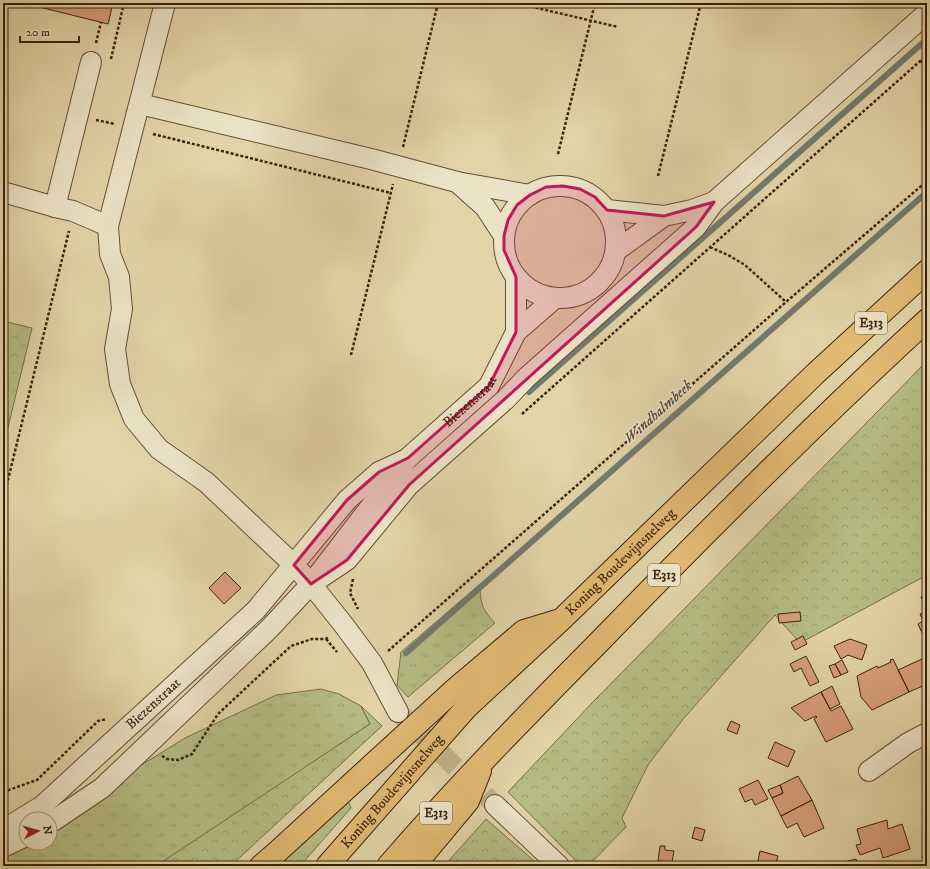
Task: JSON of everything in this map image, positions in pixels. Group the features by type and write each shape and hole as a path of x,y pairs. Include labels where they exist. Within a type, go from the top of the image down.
{"highway":[{"name":"Koning Boudewijnsnelweg","path":"326,866 466,708 562,619 815,374 927,271"},
{"name":"E313","path":"388,866 484,760 646,594 842,398 927,320"},
{"path":"261,866 452,691 524,631 562,619"},
{"path":"414,866 468,801 484,760"}],"street":[{"path":"165,3 108,226 110,254 119,277 122,309 116,349 120,384 134,419 159,449 206,482 294,565 311,584 372,663 398,712"},
{"path":"311,584 347,560 409,485 506,399 526,378 696,227 714,202 927,13"},
{"path":"64,209 100,62"},
{"path":"140,104 378,161 457,182 530,195"},
{"path":"457,182 485,207 504,236"},
{"path":"563,186 580,189 595,197 607,210 614,222 617,236 617,250 612,267 602,281 588,292 571,298 554,299 539,295 526,288 508,265 504,250 504,236 508,220 517,206 530,195 546,187 563,186"},
{"path":"3,192 64,209 108,226"},
{"path":"607,210 664,216 692,210 714,202"},
{"path":"617,250 664,216"},
{"name":"Biezenstraat","path":"516,277 516,332"},
{"name":"Biezenstraat","path":"58,818 102,788 269,628 311,584 408,458 489,386 516,332 554,299"},
{"name":"Biezenstraat","path":"3,830 42,806 256,610 347,500 379,472 408,458"},
{"path":"869,771 908,743 927,733"},
{"path":"495,805 559,866"},
{"path":"3,847 18,840"}],"path":[{"path":"100,62 124,3"},
{"path":"516,3 618,27"},
{"path":"558,154 595,3"},
{"path":"658,176 701,3"},
{"path":"521,414 927,55"},
{"path":"921,60 927,73"},
{"path":"94,127 98,112"},
{"path":"96,120 391,193"},
{"path":"372,663 383,656 786,302 927,181"},
{"path":"3,500 64,209"},
{"path":"710,247 745,265 786,302"},
{"path":"354,578 350,593 359,612"}],"highlighted area":[{"path":"563,186 580,189 595,197 607,210 664,216 714,202 696,227 409,485 347,560 311,584 294,565 347,500 379,472 408,458 489,386 516,332 516,277 504,250 504,236 508,220 517,205 530,195 546,187"}],"green space":[{"path":"3,321 32,328 3,448"},
{"path":"927,361 927,575 800,643 775,615 684,718 648,765 622,818 626,827 588,866 581,866 508,792 591,704"},
{"path":"480,584 483,605 487,614 495,623 408,697 397,685 401,652"},
{"path":"321,689 339,694 361,706 370,724 156,866 3,866 3,855 18,849 18,851 58,851 58,827 130,772 185,738 276,695"},
{"path":"361,706 382,726 237,860 228,866 156,866 370,724"},
{"path":"349,803 351,808 300,866 273,866 342,804"},
{"path":"486,819 540,866 444,866"}],"building":[{"path":"23,3 113,3 108,24"},
{"path":"225,572 241,588 224,604 209,588"},
{"path":"927,594 927,609 921,597"},
{"path":"927,611 927,633 923,635 918,624 923,621 920,614"},
{"path":"800,612 801,621 779,623 778,614"},
{"path":"803,636 807,644 795,650 791,642"},
{"path":"850,639 867,645 862,660 848,655 841,659 834,646"},
{"path":"806,656 819,682 810,686 801,668 794,672 790,664"},
{"path":"893,659 909,692 872,710 861,697 857,676 877,666 878,668 891,662 890,660"},
{"path":"922,659 927,668 927,684 909,692 898,670"},
{"path":"842,660 848,672 841,675 835,664"},
{"path":"835,664 841,675 834,678 829,666"},
{"path":"832,686 840,704 830,709 821,692"},
{"path":"821,692 831,711 841,706 853,729 826,742 814,719 817,717 816,716 805,721 791,708"},
{"path":"731,721 740,725 737,734 727,730"},
{"path":"775,742 795,751 788,767 768,758"},
{"path":"798,776 812,800 781,816 772,798 783,793 780,785"},
{"path":"758,780 768,799 755,805 752,799 745,802 739,789"},
{"path":"780,785 783,793 772,798 768,790"},
{"path":"812,800 824,828 804,837 797,823 787,828 781,816"},
{"path":"887,820 888,829 902,824 910,849 883,858 880,848 860,855 856,845 861,844 857,829"},
{"path":"695,827 705,830 702,841 692,838"},
{"path":"660,846 665,846 665,850 674,851 672,862 658,861"},
{"path":"760,851 778,856 776,863 786,866 757,866"},
{"path":"856,859 858,866 850,866 848,861"},
{"path":"658,861 672,862 672,866 657,866"},
{"path":"848,861 850,866 842,866 841,863"}],"waterway":[{"path":"529,392 927,39"},
{"name":"Windhalmbeek","path":"406,653 927,192"}],"tunnel":[{"path":"398,712 495,805"}]}
